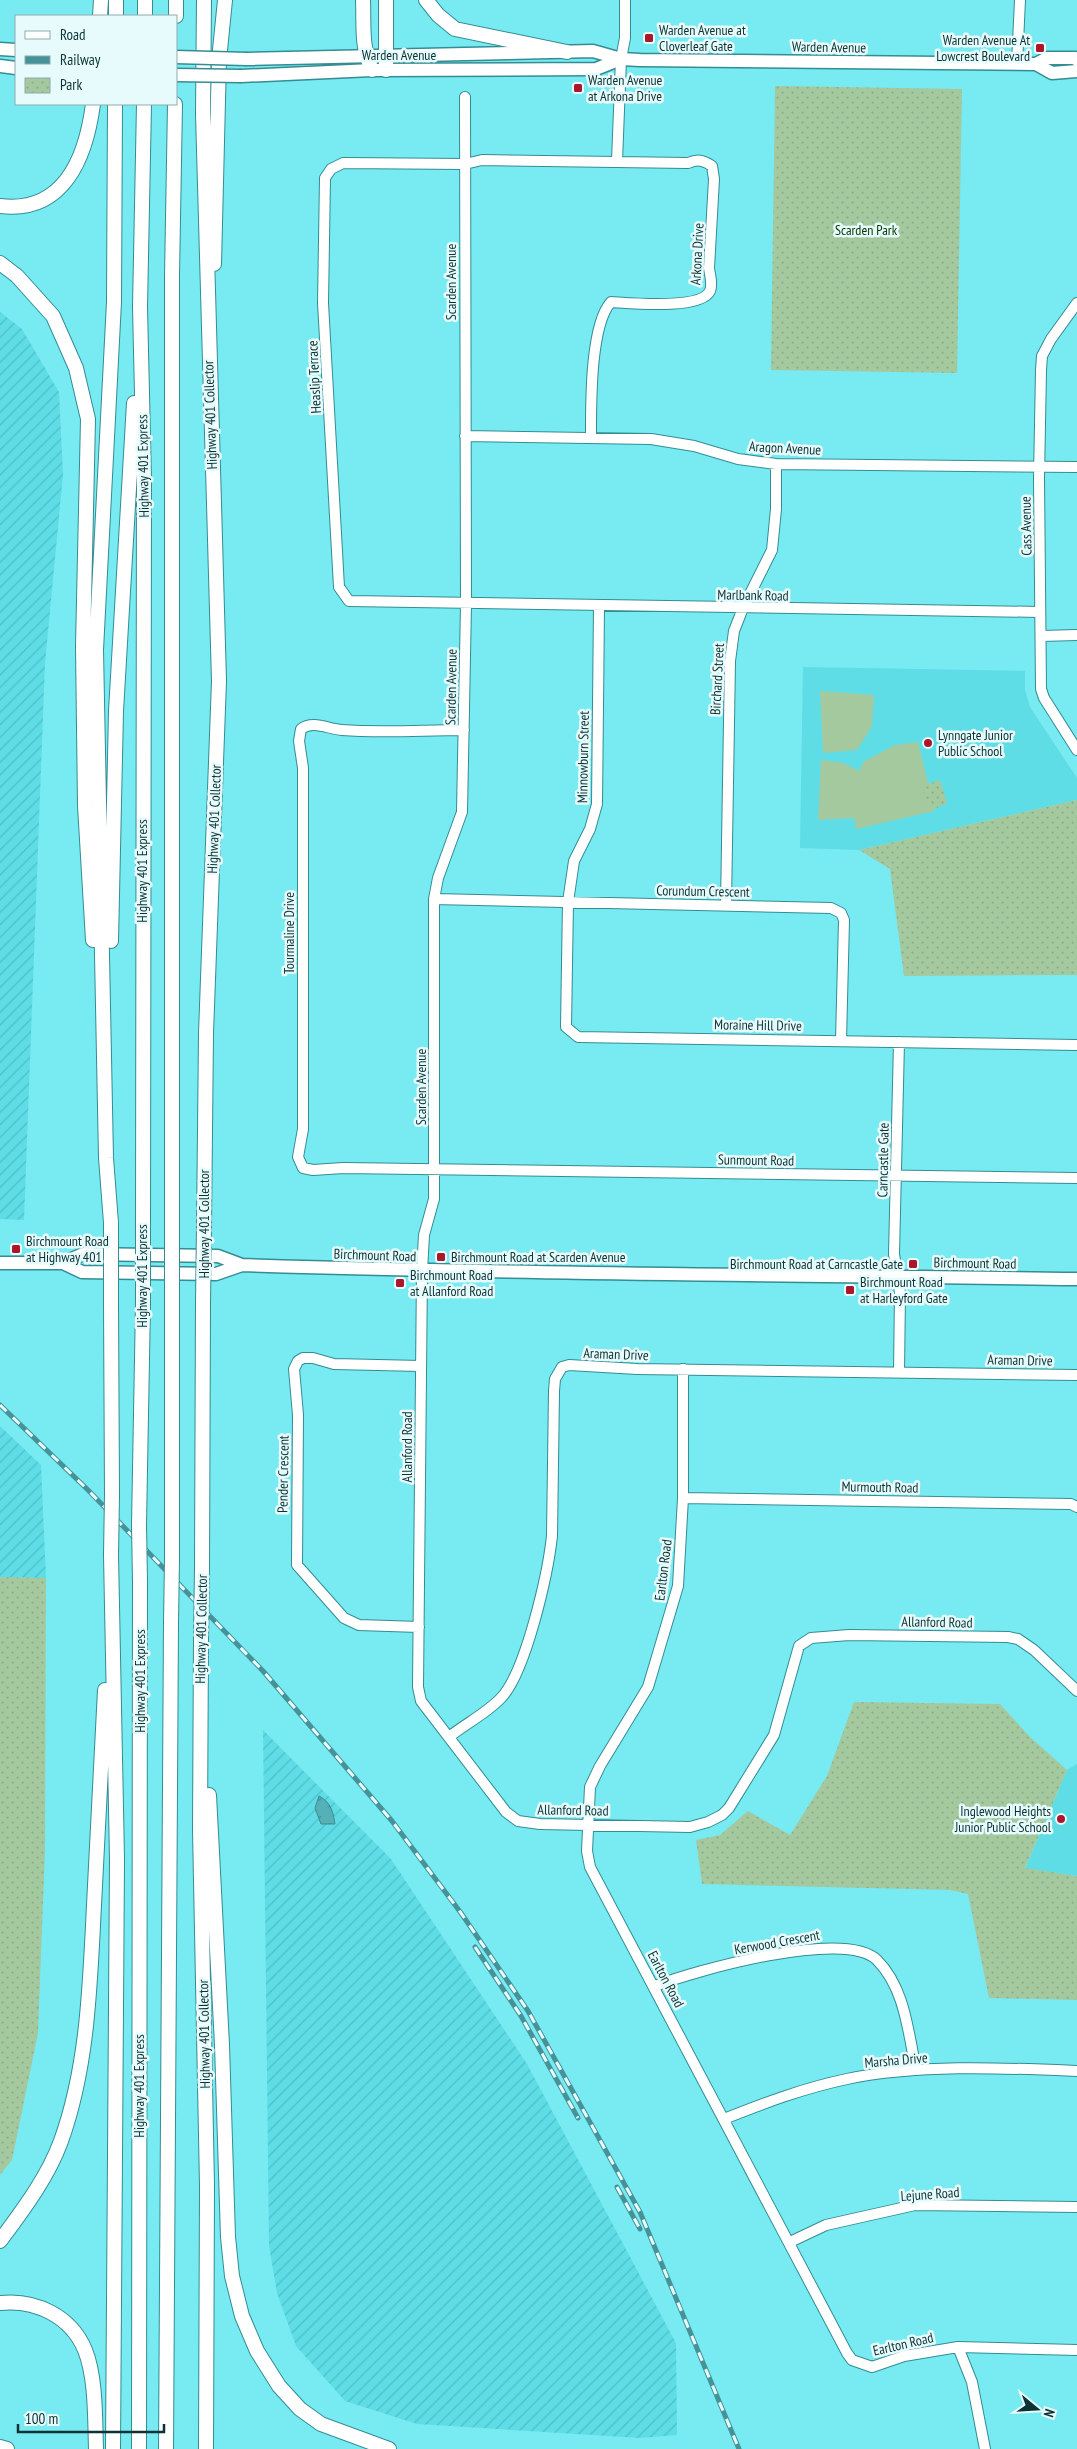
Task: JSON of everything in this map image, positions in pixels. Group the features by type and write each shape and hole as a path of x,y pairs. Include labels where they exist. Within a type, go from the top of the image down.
{"highway":[{"path":"100,15 101,0"},
{"path":"116,0 116,15"},
{"path":"145,0 145,15"},
{"path":"176,0 176,15"},
{"name":"Highway 401 Collector","path":"204,0 203,114 208,342 219,681 208,960 200,1756 207,2186 208,2421"},
{"path":"208,342 216,236 216,131 219,60 225,0"},
{"path":"364,0 362,39 366,56 379,70 387,55 386,0"},
{"path":"426,0 438,15 456,29 567,52"},
{"path":"0,206 13,208 33,205 57,192 73,172 83,149 90,125 93,105"},
{"path":"106,1158 96,650 114,302 115,105"},
{"name":"Highway 401 Express","path":"139,2449 139,1525 142,1303 144,481 140,307 144,105"},
{"name":"Highway 401 Express","path":"166,2449 172,1558 172,276 175,105"},
{"path":"0,263 17,276 53,316 76,368 88,419 83,646 85,806 111,1223 112,1495 111,1562 91,1966 78,2076 74,2101 60,2143 31,2200 0,2240"},
{"path":"106,1158 116,712 140,307"},
{"path":"111,1562 117,1859 113,2449"},
{"path":"200,1756 208,1793 222,2045 228,2237 232,2276 242,2316 261,2358 278,2386 300,2409 321,2424 389,2449"},
{"path":"0,2303 12,2302 44,2307 68,2324 85,2349 91,2378 96,2449"},
{"path":"206,2449 208,2421"},
{"path":"208,2421 212,2449"},
{"path":"0,2447 7,2449"}],"main road":[{"path":"0,49 15,50"},
{"name":"Warden Avenue","path":"178,58 247,59 592,51 621,59 1017,64 1036,64 1048,58 1075,58 1077,60"},
{"name":"Warden Avenue","path":"178,74 241,76 379,70 596,69 621,59"},
{"name":"Warden Avenue","path":"1036,64 1052,73 1075,73 1077,71"},
{"path":"0,66 15,68"},
{"name":"Birchmount Road","path":"0,1263 64,1263 82,1254 92,1254 218,1256 242,1265 422,1271 1077,1279"},
{"name":"Birchmount Road","path":"64,1263 82,1272 206,1274 216,1274 242,1265"}],"street":[{"path":"617,162 621,59 625,38 625,0"},
{"path":"1017,64 1020,0"},
{"name":"Scarden Avenue","path":"422,1271 424,1235 434,1199 434,899 438,878 462,812 466,604 465,97"},
{"name":"Arkona Drive","path":"465,164 482,160 688,164 695,160 703,160 712,166 714,201 709,268 712,282 710,291 706,296 697,301 648,305 611,302 605,309 592,376 590,437"},
{"name":"Heaslip Terrace","path":"465,164 343,162 330,169 325,178 323,303 339,587 348,601 466,604"},
{"name":"Cass Avenue","path":"1077,303 1051,339 1042,356 1039,467 1041,689 1044,698 1077,750"},
{"name":"Aragon Avenue","path":"465,436 651,439 694,446 738,459 776,464 1077,467"},
{"name":"Birchard Street","path":"726,904 730,662 734,631 743,608 772,550 776,509 776,464"},
{"name":"Marlbank Road","path":"466,604 1040,612"},
{"name":"Minnowburn Street","path":"568,902 574,861 590,829 597,804 599,607"},
{"path":"1040,636 1077,635"},
{"name":"Tourmaline Drive","path":"434,1169 343,1168 309,1170 303,1168 299,1162 298,1156 303,1129 303,788 298,741 301,729 312,725 342,730 464,730"},
{"name":"Corundum Crescent","path":"434,899 726,904 831,908 841,913 844,920 841,1041"},
{"name":"Moraine Hill Drive","path":"568,902 566,1027 578,1037 1077,1044"},
{"name":"Carncastle Gate","path":"899,1042 894,1254 900,1293 899,1372"},
{"name":"Sunmount Road","path":"434,1169 1077,1178"},
{"name":"Allanford Road","path":"422,1271 419,1694 425,1708 510,1817 528,1823 690,1827 708,1822 722,1815 729,1808 774,1735 799,1646 811,1638 871,1634 996,1636 1018,1639 1050,1663 1077,1691"},
{"name":"Pender Crescent","path":"419,1627 359,1625 351,1622 344,1618 297,1564 298,1415 294,1369 298,1361 303,1358 334,1364 421,1366"},
{"name":"Araman Drive","path":"449,1737 501,1699 509,1687 524,1654 549,1564 551,1550 554,1391 557,1372 568,1365 683,1370 1077,1375"},
{"name":"Earlton Road","path":"683,1370 683,1498 681,1564 678,1586 648,1687 594,1778 590,1788 587,1859 590,1867 655,1986 852,2360 872,2366 904,2356 958,2347 1077,2350"},
{"name":"Murmouth Road","path":"683,1498 1062,1504 1077,1506"},
{"name":"Kerwood Crescent","path":"655,1986 744,1960 827,1947 855,1951 875,1958 892,1979 902,2004 916,2069"},
{"name":"Marsha Drive","path":"724,2119 774,2099 828,2084 916,2069 1022,2069 1077,2072"},
{"name":"Lejune Road","path":"790,2242 826,2225 915,2205 1077,2207"},
{"path":"958,2347 972,2382 985,2449"}],"shaded area":[{"path":"0,312 22,329 59,392 63,475 45,663 24,1220 0,1219"},
{"name":"Lynngate Junior Public School","path":"803,667 1025,671 1025,690 1030,707 1077,778 1077,800 859,850 800,848"},
{"path":"0,1426 41,1465 46,1578 0,1577"},
{"path":"263,1730 391,1859 527,2064 676,2343 677,2435 640,2438 417,2424 345,2401 296,2346 277,2293 269,2246"},
{"name":"Inglewood Heights Junior Public School","path":"1077,1764 1077,1876 1025,1869 1067,1770"}],"green space":[{"name":"Scarden Park","path":"775,86 962,89 957,373 771,370"},
{"path":"820,691 874,695 872,726 857,750 823,753"},
{"path":"918,742 935,811 856,829 854,818 818,820 821,760 843,763 860,771 863,762 895,745"},
{"path":"940,780 947,803 937,808 925,804 923,790 928,784"},
{"path":"1077,800 1077,975 904,976 890,869 859,850"},
{"path":"0,1577 46,1578 45,1850 38,2033 12,2160 0,2175"},
{"path":"854,1702 1000,1704 1030,1737 1067,1770 1025,1868 1077,1876 1077,2000 989,1998 968,1894 950,1890 702,1884 696,1840 720,1835 748,1811 790,1835 827,1776"}],"water":[{"path":"319,1796 329,1805 335,1824 321,1824 315,1808"}],"railway":[{"path":"0,1405 88,1490 263,1671 392,1821 461,1913 528,2011 640,2212 739,2449"},
{"path":"475,1947 521,2016 578,2118"},
{"path":"617,2187 640,2229"}],"place":[{"name":"Warden Avenue at Cloverleaf Gate","path":"649,38"},
{"name":"Warden Avenue At Lowcrest Boulevard","path":"1040,48"},
{"name":"Warden Avenue at Arkona Drive","path":"578,88"},
{"name":"Lynngate Junior Public School","path":"928,743"},
{"name":"Birchmount Road at Highway 401","path":"16,1249"},
{"name":"Birchmount Road at Scarden Avenue","path":"441,1257"},
{"name":"Birchmount Road at Carncastle Gate","path":"913,1264"},
{"name":"Birchmount Road at Allanford Road","path":"400,1283"},
{"name":"Birchmount Road at Harleyford Gate","path":"850,1290"},
{"name":"Inglewood Heights Junior Public School","path":"1061,1819"}]}
